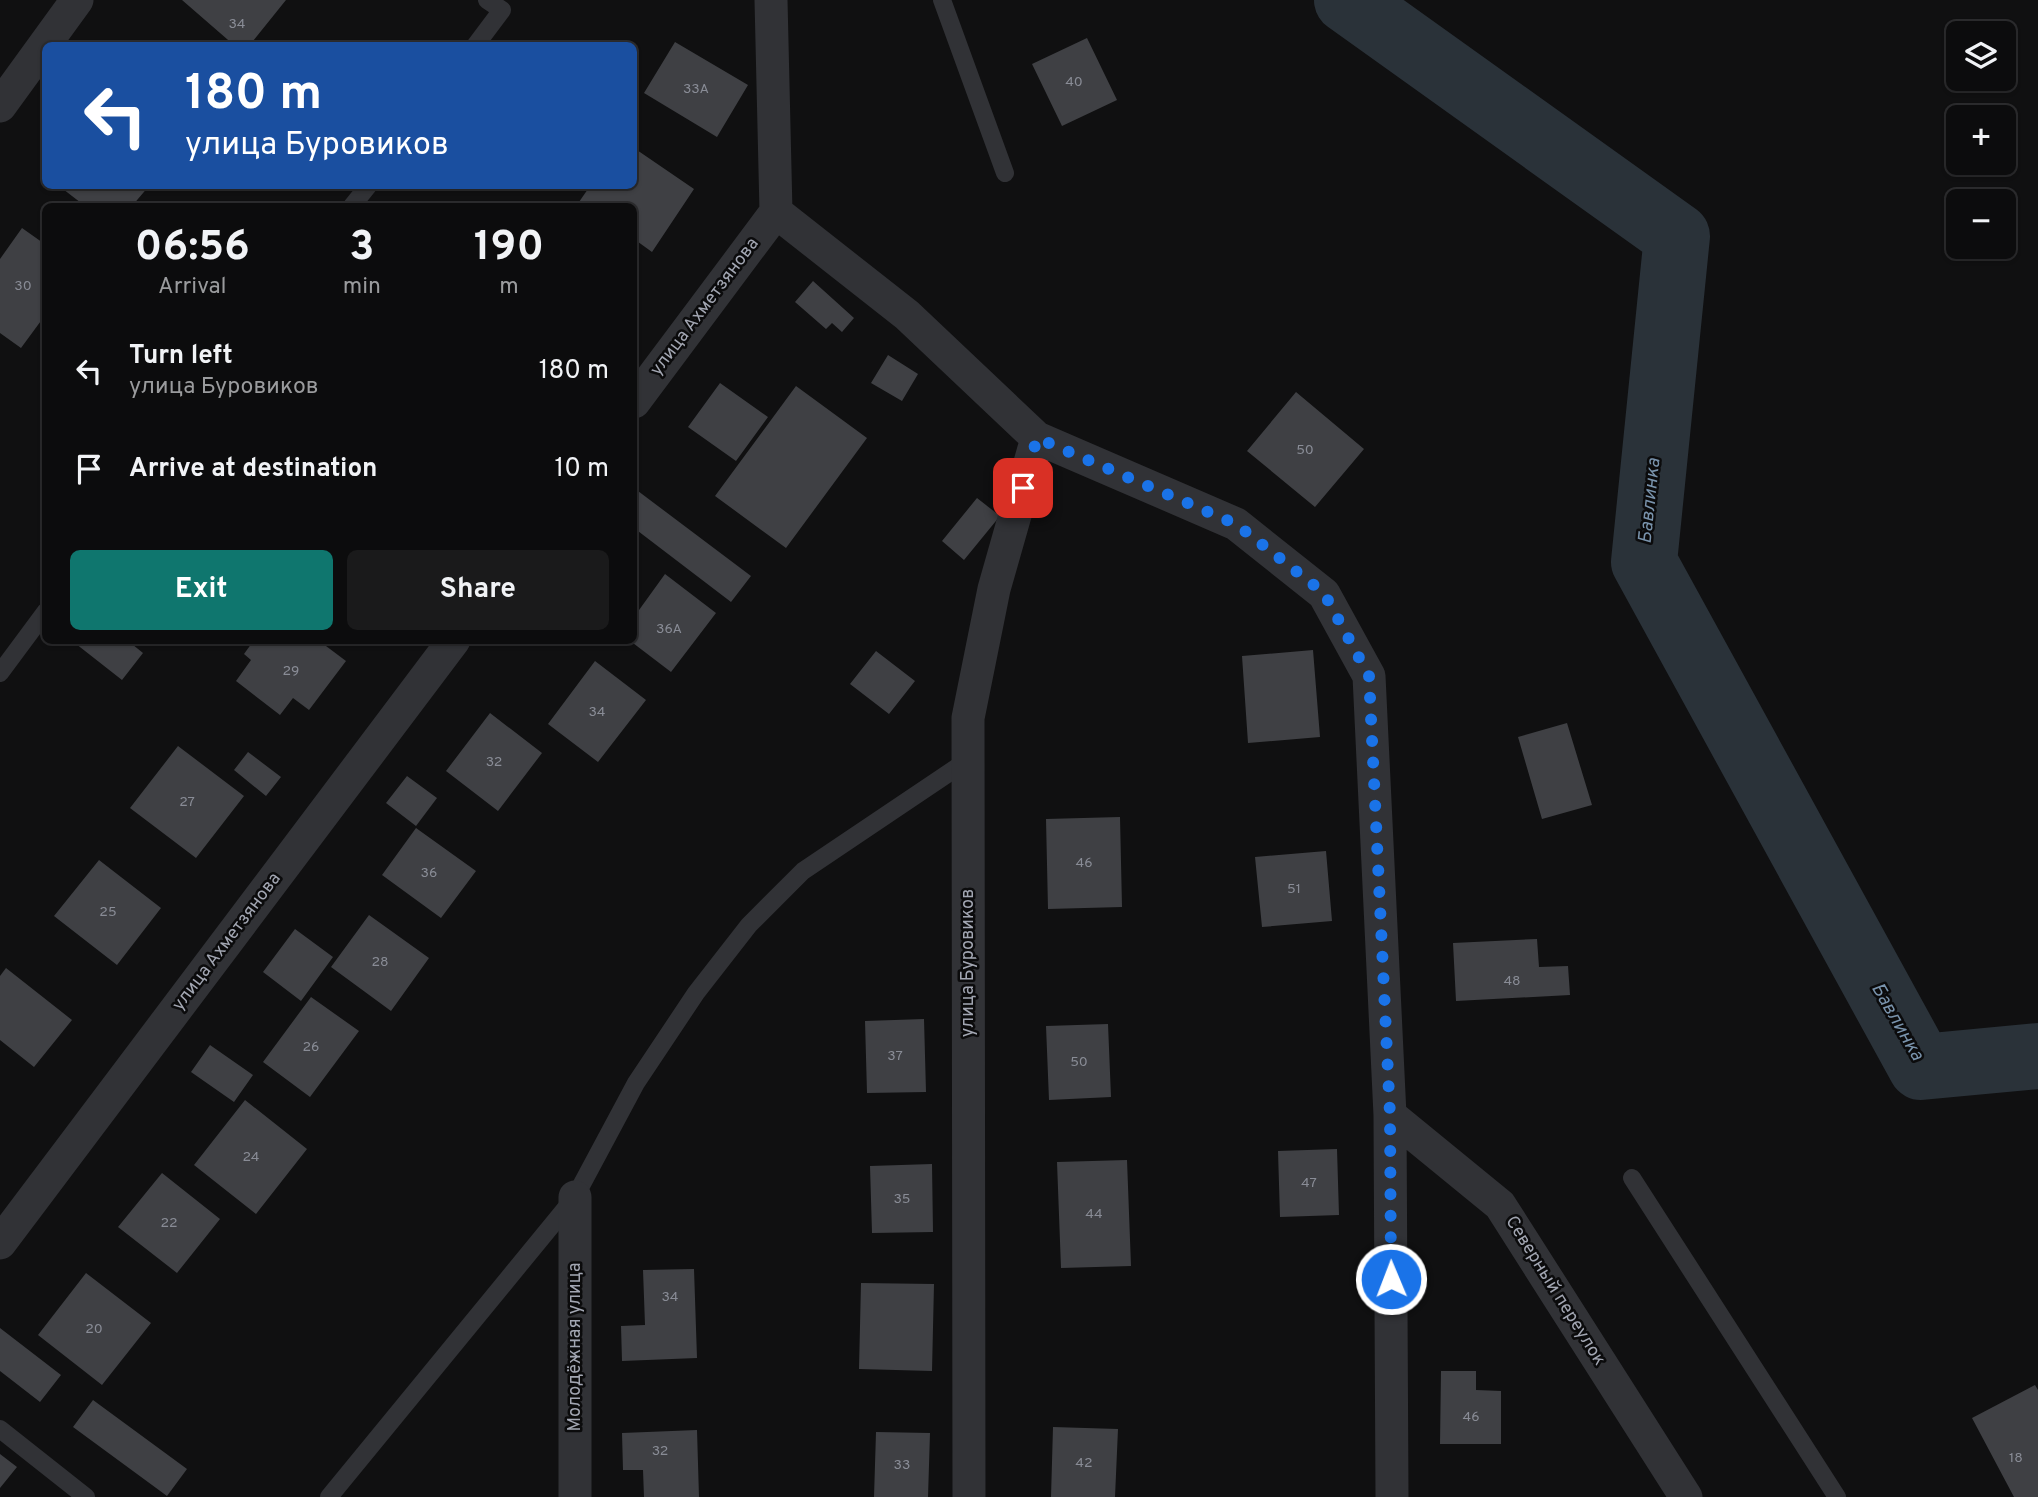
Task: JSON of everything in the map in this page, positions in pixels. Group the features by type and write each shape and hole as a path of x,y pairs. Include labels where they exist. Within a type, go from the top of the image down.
{"street":[{"path":"46,42 77,0"},
{"path":"771,0 776,212 907,315 1037,438 1236,524 1324,593 1369,676 1390,1115 1392,1497"},
{"path":"0,106 42,48"},
{"name":"улица Ахметзянова","path":"637,398 776,212"},
{"name":"улица Буровиков","path":"969,1497 968,718 994,589 1037,438"},
{"name":"улица Ахметзянова","path":"0,1244 451,644"},
{"name":"Северный переулок","path":"1390,1115 1500,1205 1686,1497"},
{"name":"Молодёжная улица","path":"575,1197 575,1497"}],"lane":[{"path":"478,42 502,10 486,0"},
{"path":"942,0 1005,173"},
{"path":"354,203 366,189"},
{"path":"0,673 42,616"},
{"path":"329,1497 575,1197 636,1083 696,993 749,925 803,871 968,760"},
{"path":"1632,1178 1837,1497"},
{"path":"0,1429 86,1497"}],"building":[{"path":"182,0 286,0 252,42 230,42"},
{"path":"1087,38 1117,100 1062,126 1032,64"},
{"path":"675,42 748,85 717,137 644,93"},
{"path":"637,150 694,189 652,252 637,241 637,203 579,202 588,189 637,189"},
{"path":"63,189 146,189 135,203 81,203"},
{"path":"22,228 42,242 42,319 21,348 0,333 0,259"},
{"path":"813,281 854,318 842,332 832,323 826,329 795,302"},
{"path":"888,355 918,374 902,401 871,383"},
{"path":"720,383 768,417 736,461 688,427"},
{"path":"796,386 867,438 786,548 715,496"},
{"path":"1296,392 1364,449 1315,507 1247,451"},
{"path":"637,492 751,576 731,602 637,530"},
{"path":"977,498 1000,516 964,560 942,541"},
{"path":"665,574 716,613 671,672 634,644 637,644 637,613"},
{"path":"76,644 132,644 143,653 122,680"},
{"path":"251,644 323,644 346,661 309,710 293,698 280,715 236,681 251,660 244,654"},
{"path":"1313,650 1320,737 1248,743 1242,656"},
{"path":"876,651 915,681 889,714 850,684"},
{"path":"595,661 646,700 598,762 548,724"},
{"path":"490,713 542,753 498,811 446,771"},
{"path":"1567,723 1592,805 1542,819 1518,737"},
{"path":"178,746 244,796 196,858 130,808"},
{"path":"248,752 281,777 266,796 234,770"},
{"path":"407,776 437,798 416,826 386,803"},
{"path":"1120,817 1122,907 1048,909 1046,819"},
{"path":"416,828 476,871 441,918 382,875"},
{"path":"1326,851 1332,921 1262,927 1255,857"},
{"path":"99,860 161,908 117,965 54,916"},
{"path":"369,915 429,958 391,1011 331,967"},
{"path":"295,929 333,957 301,1001 263,972"},
{"path":"1537,939 1539,967 1568,966 1570,995 1456,1001 1453,943"},
{"path":"6,968 72,1020 34,1067 0,1040 0,976"},
{"path":"311,997 359,1031 310,1097 263,1062"},
{"path":"924,1019 926,1092 867,1093 865,1021"},
{"path":"1108,1024 1111,1097 1049,1100 1046,1026"},
{"path":"210,1045 253,1075 234,1102 191,1072"},
{"path":"245,1100 307,1149 256,1214 194,1165"},
{"path":"1337,1149 1339,1215 1280,1217 1278,1151"},
{"path":"1127,1160 1131,1266 1061,1268 1057,1162"},
{"path":"932,1164 933,1232 872,1233 870,1166"},
{"path":"162,1173 220,1219 177,1273 118,1227"},
{"path":"694,1269 697,1358 622,1361 621,1326 645,1325 643,1270"},
{"path":"86,1273 151,1323 102,1385 38,1335"},
{"path":"861,1283 934,1284 932,1371 859,1369"},
{"path":"0,1328 61,1375 40,1402 0,1371"},
{"path":"1441,1371 1476,1371 1476,1390 1501,1391 1501,1444 1440,1444"},
{"path":"2035,1385 2038,1390 2038,1497 2014,1497 1972,1418"},
{"path":"93,1400 187,1469 167,1496 73,1427"},
{"path":"1053,1427 1118,1429 1115,1497 1051,1497"},
{"path":"697,1430 699,1497 644,1497 643,1470 623,1470 622,1433"},
{"path":"876,1432 930,1433 928,1497 874,1497"},
{"path":"0,1454 17,1467 0,1488"}],"waterway":[{"name":"Бавлинка","path":"1347,0 1677,236 1644,562 1921,1067 2038,1056"}],"route":[{"path":"1023,488 1037,438 1236,524 1324,593 1369,676 1390,1115 1391,1279"}]}
